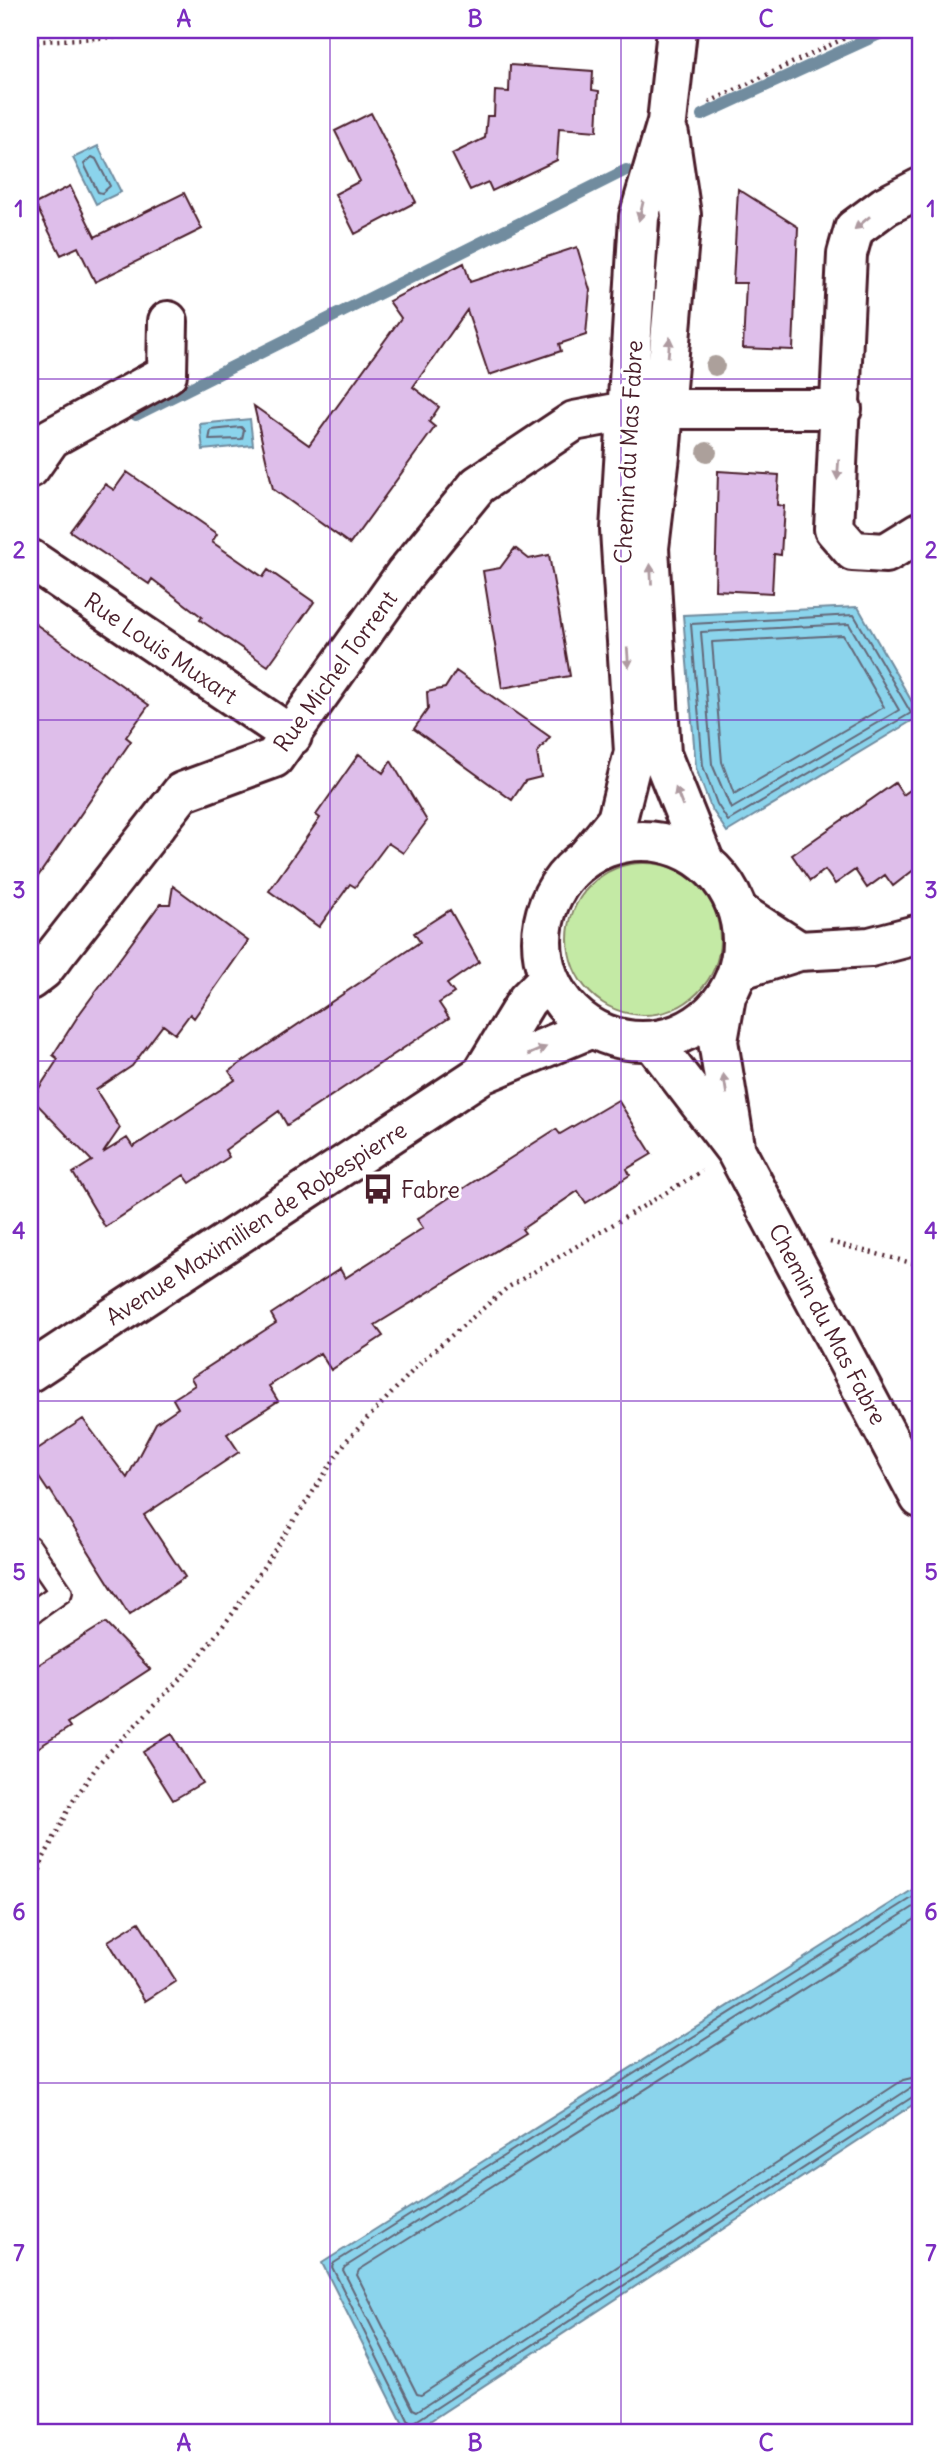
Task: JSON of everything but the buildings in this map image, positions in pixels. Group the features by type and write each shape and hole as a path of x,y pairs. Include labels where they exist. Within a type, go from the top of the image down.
{"street":[{"name":"Chemin du Mas Fabre","path":"677,30 667,122 639,217 649,548 662,754 704,861"},
{"path":"920,188 885,206 854,229 848,254 834,529 853,551 887,553 920,532"},
{"path":"30,468 51,438 167,374 168,321"},
{"name":"Chemin du Mas Fabre","path":"587,857 617,820 634,752 620,530 646,410"},
{"name":"Rue Michel Torrent","path":"30,980 43,970 182,792 274,758 405,574 478,485 574,421 646,410 842,410"},
{"name":"Rue Louis Muxart","path":"30,559 292,736"},
{"path":"646,840 677,846 704,861 724,884 739,912 742,941 732,983 706,1018 681,1034 652,1041 621,1039 592,1028 566,1007 549,978 542,951 543,924 552,898 567,875 587,857 616,844 646,840"},
{"path":"739,912 799,951"},
{"path":"732,983 799,951 870,947 920,934"},
{"name":"Avenue Maximilien de Robespierre","path":"482,1074 527,1000 549,978"},
{"name":"Chemin du Mas Fabre","path":"732,983 718,1041 736,1151"},
{"name":"Avenue Maximilien de Robespierre","path":"30,1372 482,1074 592,1028"},
{"name":"Chemin du Mas Fabre","path":"652,1041 736,1151 920,1498"}],"lane":[{"path":"30,1547 61,1592 30,1614"}],"path":[{"path":"30,45 42,41 251,30"},
{"path":"667,122 862,30"},
{"path":"30,1904 43,1859 73,1801 100,1762 191,1667 233,1613 347,1440 424,1359 507,1288 736,1151"},
{"path":"780,1234 840,1243 920,1265"}],"green space":[{"path":"644,863 673,869 697,886 714,910 720,939 714,968 697,992 673,1009 644,1015 615,1009 591,992 574,968 568,939 574,910 591,886 615,869"}],"water":[{"path":"98,146 121,192 96,204 73,158"},
{"path":"250,419 253,445 203,450 200,424"},
{"path":"858,607 920,716 727,832 711,808 696,768 683,615"},
{"path":"920,1885 920,2100 413,2432 407,2432 322,2263"}],"waterway":[{"path":"702,115 888,30"},
{"path":"136,415 626,170"}],"place":[{"name":"Fabre","path":"378,1189"}]}
